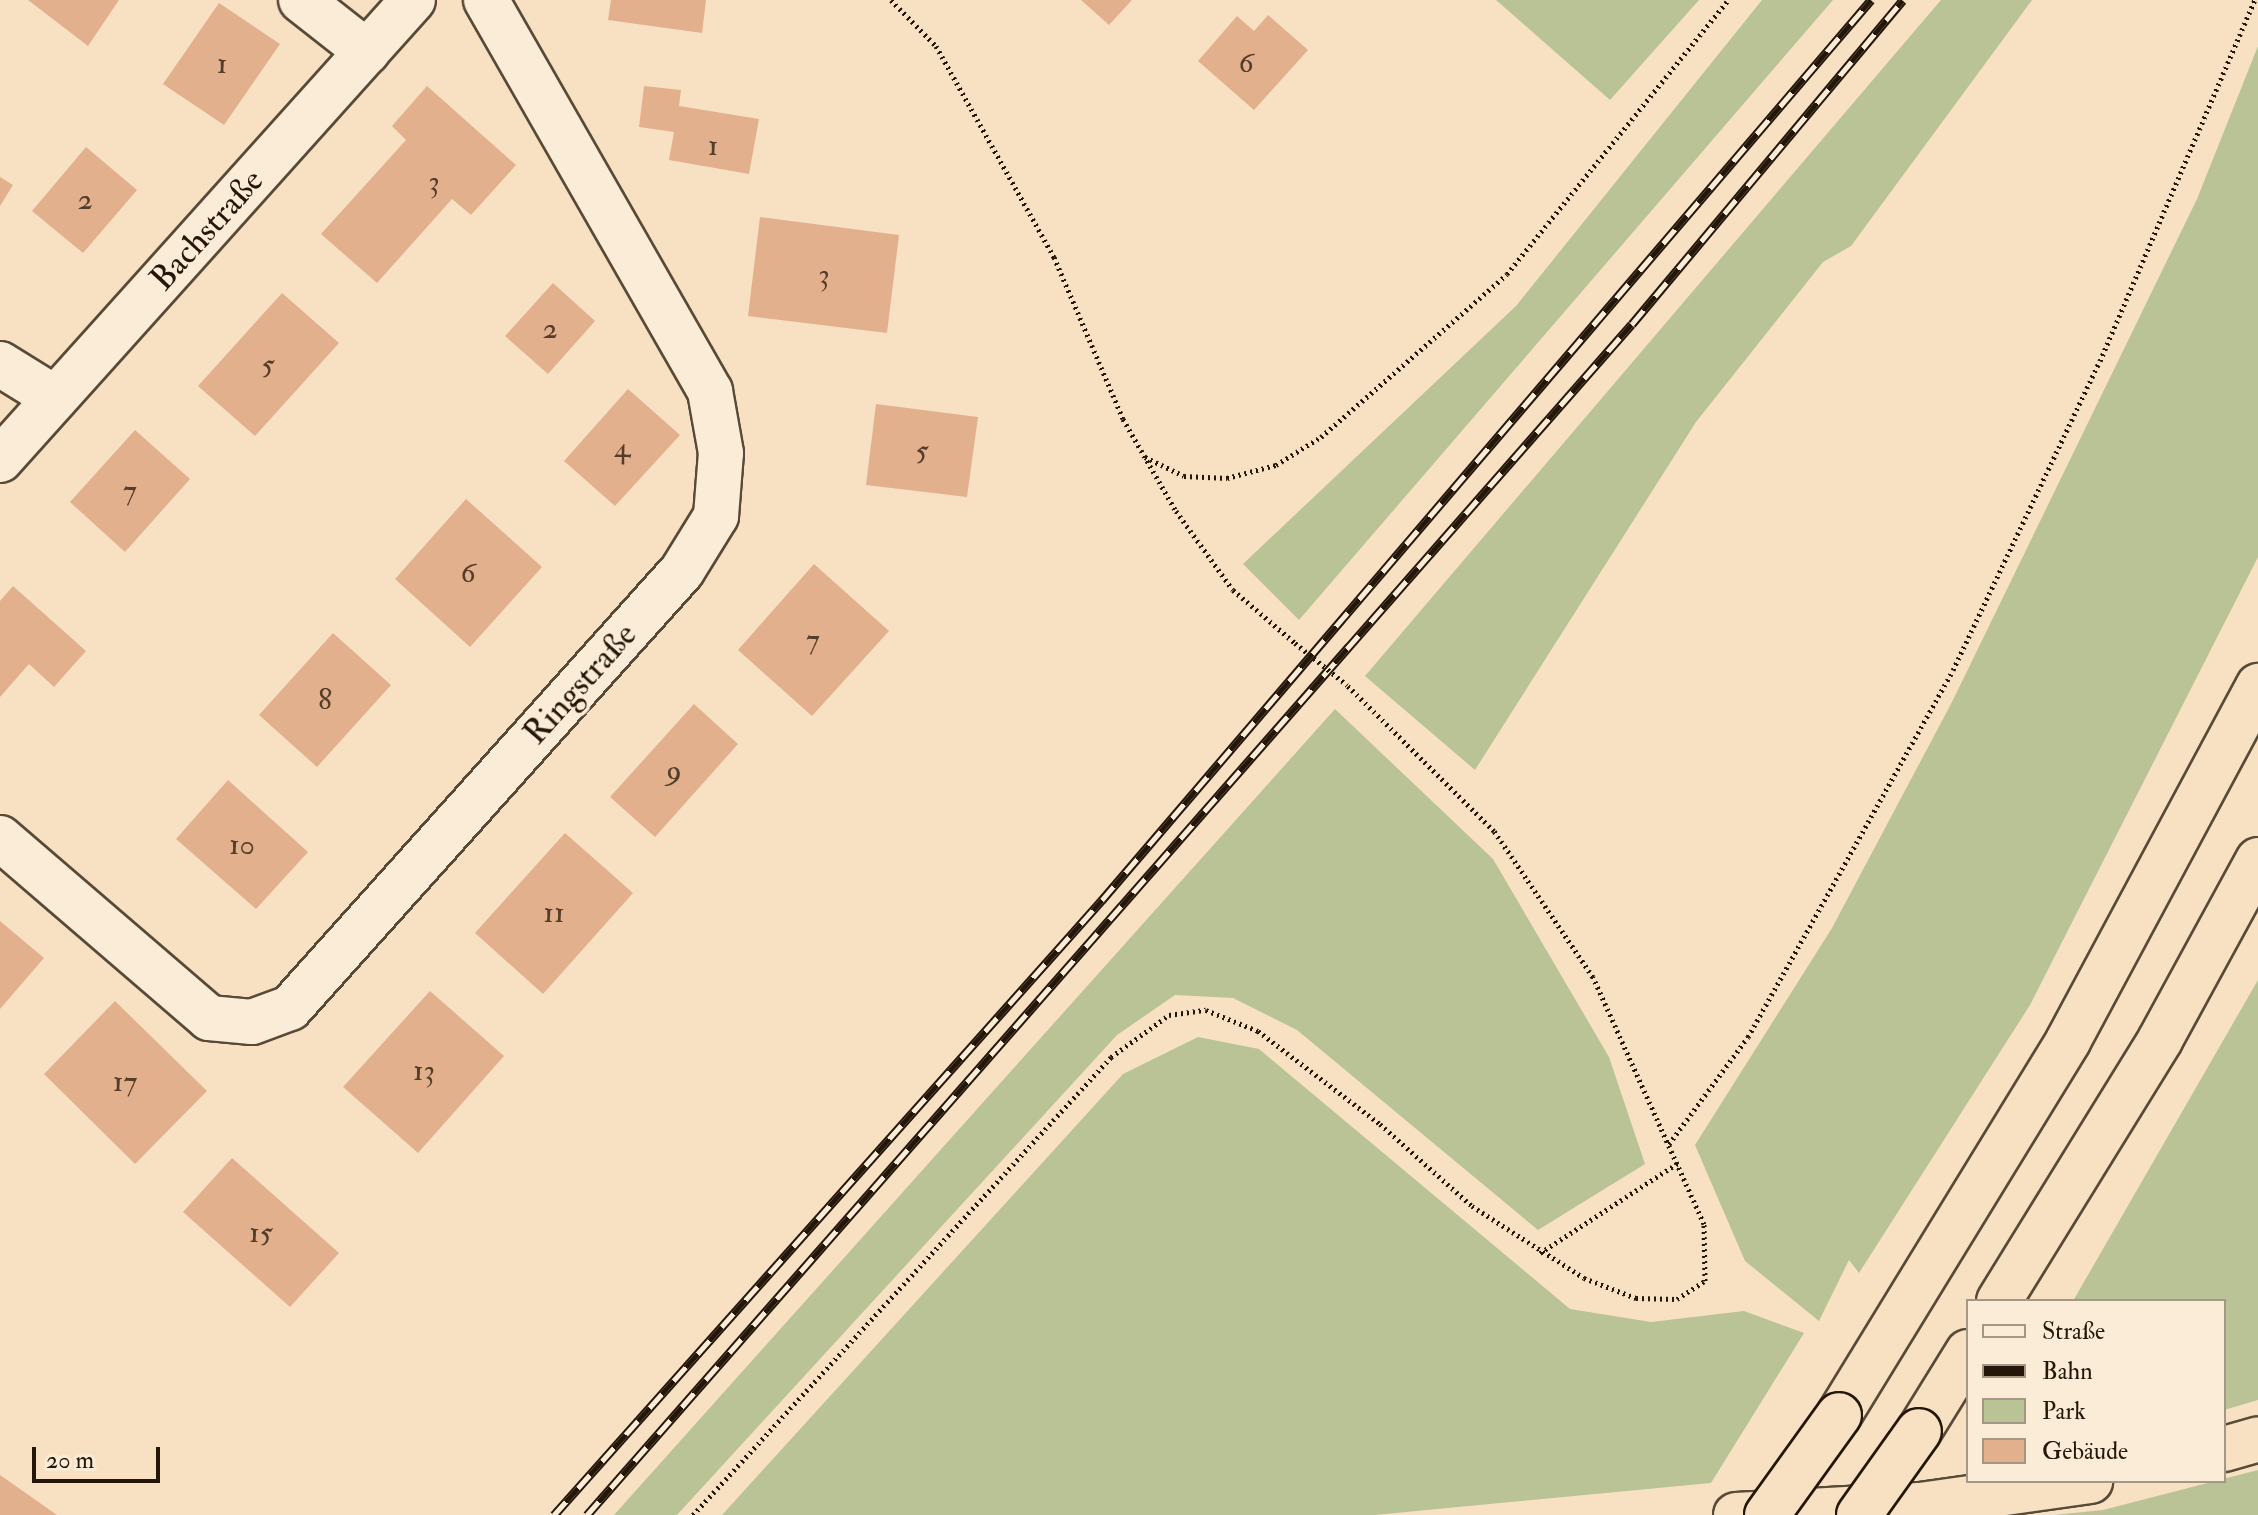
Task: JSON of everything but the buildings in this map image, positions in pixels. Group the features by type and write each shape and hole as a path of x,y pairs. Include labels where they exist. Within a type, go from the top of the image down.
{"highway":[{"path":"1767,1515 1839,1415 2068,1041 2258,686"},
{"path":"2000,1299 2160,1040 2258,860"},
{"path":"1859,1515 1919,1431 1966,1355"},
{"path":"2226,1448 2258,1439"},
{"path":"1736,1515 1920,1505 2076,1483"}],"street":[{"path":"301,0 367,52"},
{"name":"Bachstraße","path":"0,460 413,0"},
{"name":"Ringstraße","path":"0,838 209,1018 252,1022 290,1008 682,571 716,516 721,453 710,391 486,0"},
{"path":"0,364 55,398"}],"path":[{"path":"693,1515 1111,1057 1169,1015 1206,1010 1258,1031 1540,1253 1636,1298 1677,1299 1705,1281 1704,1224 1593,977 1494,831 1383,716 1233,590 1145,457 1032,218 936,46 891,0"},
{"path":"1145,457 1184,476 1227,478 1276,465 1321,437 1507,274 1728,0"},
{"path":"1669,1144 1748,1037 1953,670 2100,361 2255,0"},
{"path":"1540,1253 1678,1163"}],"green space":[{"path":"1496,0 1699,0 1610,100"},
{"path":"1762,0 1833,0 1299,620 1243,564 1516,306"},
{"path":"1941,0 2032,0 1851,246 1823,262 1696,422 1475,770 1365,676"},
{"path":"2258,46 2258,557 2030,1005 1859,1273 1849,1260 1819,1321 1745,1261 1695,1145 1832,928 1952,702 2197,199"},
{"path":"1335,709 1493,859 1609,1057 1645,1164 1538,1230 1297,1030 1233,998 1175,995 1117,1035 677,1515 614,1515"},
{"path":"2258,980 2258,1400 2226,1409 2226,1299 2074,1299"},
{"path":"1198,1037 1259,1049 1570,1309 1651,1322 1744,1311 1804,1333 1711,1483 1375,1515 722,1515 1123,1074"},
{"path":"2258,1470 2258,1515 2054,1515 2103,1510 2208,1483 2226,1483 2226,1478"}],"railway":[{"path":"554,1515 1102,900 1871,0"},
{"path":"587,1515 1632,324 1903,0"}]}
